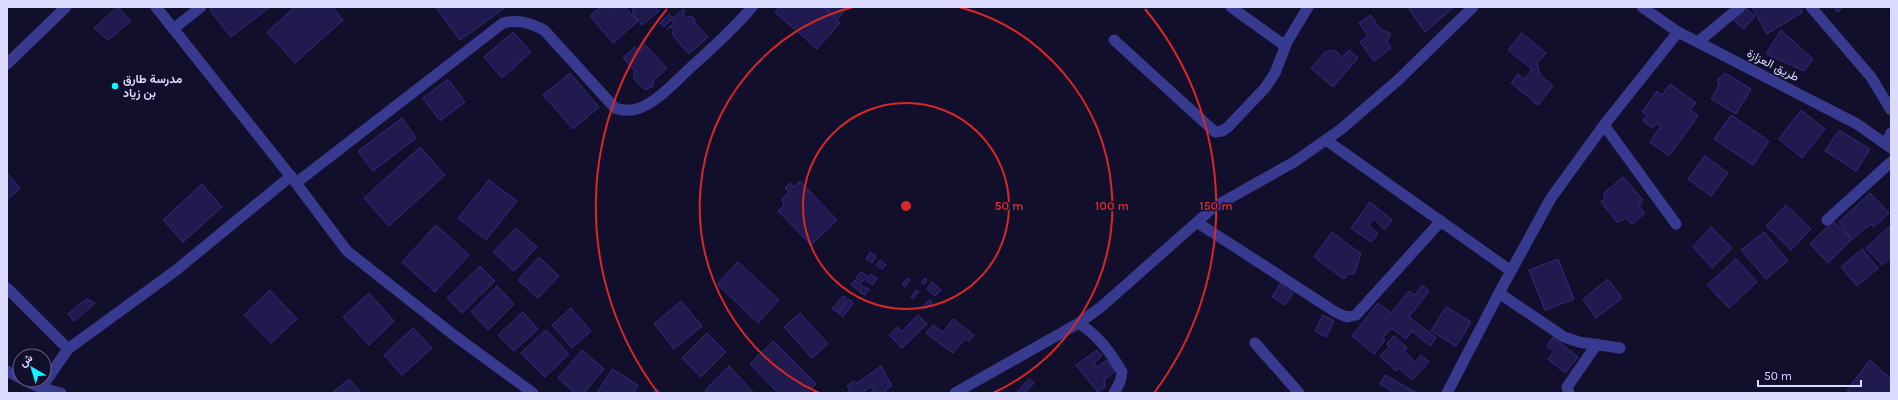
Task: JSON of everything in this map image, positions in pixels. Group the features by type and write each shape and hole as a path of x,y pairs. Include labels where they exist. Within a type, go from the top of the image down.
{"street":[{"path":"7,64 66,7"},
{"path":"156,7 294,180 347,251 533,393"},
{"path":"173,29 201,7"},
{"path":"52,372 68,349 175,271 503,23 521,21 544,30 615,108 629,110 641,108 663,94 736,26 752,7"},
{"path":"1230,7 1281,43 1287,42"},
{"path":"1114,40 1215,132 1222,131 1227,128 1265,88 1275,73 1287,42 1308,7"},
{"path":"955,393 1079,323 1101,308 1198,223 1214,207 1294,162 1340,130 1398,81 1473,7"},
{"name":"طريق العزازة","path":"1642,7 1678,32 1889,141"},
{"path":"1698,42 1740,7"},
{"path":"1811,7 1871,77 1891,110"},
{"path":"1446,393 1551,198 1604,124 1678,32"},
{"path":"7,49 20,51"},
{"path":"1604,124 1676,224"},
{"path":"1326,140 1511,271"},
{"path":"1827,220 1891,162"},
{"path":"1198,223 1337,313 1347,317 1356,315 1441,222"},
{"path":"7,288 68,349"},
{"path":"1499,293 1564,337 1579,342 1620,348"},
{"path":"1079,323 1096,335 1110,352 1122,372 1120,382 1114,393"},
{"path":"1255,343 1295,392"},
{"path":"1569,393 1567,387 1597,344"},
{"path":"41,388 61,393"}],"building":[{"path":"118,7 131,21 108,40 94,28"},
{"path":"214,7 270,7 231,37 210,10"},
{"path":"295,7 332,7 343,20 295,63 267,32"},
{"path":"439,7 506,7 460,40 437,9"},
{"path":"600,7 609,7 611,9 614,7 625,7 638,21 613,43 590,16"},
{"path":"633,7 635,9 636,7 655,7 659,11 642,25 632,13 634,11 632,8"},
{"path":"779,7 823,7 840,23 817,49 775,12"},
{"path":"824,7 842,7 845,10 838,19"},
{"path":"1411,7 1454,7 1425,32 1409,9"},
{"path":"1744,7 1755,16 1744,29 1733,20"},
{"path":"1752,7 1799,7 1803,12 1767,34"},
{"path":"1833,7 1843,7 1838,12"},
{"path":"683,9 685,12 683,15 686,18 691,16 695,20 693,25 695,23 708,37 689,54 673,36 674,35 672,33 674,31 671,27 667,29 674,23 671,20 664,27 660,23 669,14 673,18"},
{"path":"1371,15 1379,28 1391,34 1387,42 1391,48 1374,61 1360,42 1368,36 1359,23"},
{"path":"1781,30 1813,59 1804,71 1766,54"},
{"path":"513,32 531,52 502,78 484,57"},
{"path":"1522,33 1546,53 1537,63 1540,75 1553,86 1538,105 1511,83 1518,74 1524,79 1532,69 1508,50"},
{"path":"645,45 667,68 653,81 653,86 645,90 633,78 635,71 623,58 635,47 639,51"},
{"path":"1335,50 1342,57 1349,50 1358,58 1333,87 1311,68 1325,52"},
{"path":"570,73 599,107 573,129 543,95"},
{"path":"1725,73 1751,89 1736,114 1711,99 1719,85 1717,80"},
{"path":"448,79 465,102 440,121 423,98"},
{"path":"1670,84 1696,103 1690,110 1698,116 1669,156 1650,142 1661,126 1657,123 1653,128 1643,121 1647,115 1642,112 1657,91 1662,95"},
{"path":"1801,110 1825,129 1802,158 1779,139"},
{"path":"1731,115 1769,141 1753,165 1714,139"},
{"path":"402,118 416,138 373,171 358,151"},
{"path":"1839,130 1870,149 1856,171 1825,151"},
{"path":"420,147 445,175 389,226 364,198"},
{"path":"1705,156 1728,173 1711,196 1688,179"},
{"path":"7,173 20,189 7,200"},
{"path":"1623,177 1643,200 1639,206 1645,213 1632,224 1626,218 1618,223 1601,202 1605,198 1604,193"},
{"path":"489,180 517,201 486,240 458,218"},
{"path":"800,181 837,220 811,245 778,211 784,205 782,199 789,192 785,188 790,183 794,187"},
{"path":"202,184 222,207 183,242 163,220"},
{"path":"1870,193 1889,213 1874,227 1871,224 1852,239 1839,222"},
{"path":"1370,202 1392,220 1385,230 1374,219 1368,225 1378,234 1371,242 1351,228"},
{"path":"1786,205 1811,229 1791,250 1766,226"},
{"path":"1833,221 1852,239 1828,263 1810,244"},
{"path":"436,225 469,255 435,292 402,262"},
{"path":"1711,227 1732,248 1712,268 1693,247"},
{"path":"1889,227 1891,229 1891,257 1882,265 1866,248"},
{"path":"516,228 537,247 514,271 493,252"},
{"path":"1332,232 1361,254 1354,274 1348,274 1344,279 1314,257"},
{"path":"1764,232 1788,261 1766,279 1741,250"},
{"path":"1862,249 1878,268 1857,286 1841,267"},
{"path":"870,252 876,256 872,263 866,259"},
{"path":"539,257 559,276 538,298 518,280"},
{"path":"1558,259 1574,299 1545,310 1529,270"},
{"path":"1736,259 1757,282 1729,308 1707,285"},
{"path":"880,260 886,265 882,269 876,265"},
{"path":"738,262 779,300 758,323 717,284"},
{"path":"480,266 495,281 462,313 447,298"},
{"path":"861,272 867,276 862,282 856,278"},
{"path":"870,274 877,278 873,285 866,280"},
{"path":"907,278 910,280 905,287 902,285"},
{"path":"925,278 927,280 924,284 921,282"},
{"path":"1608,279 1622,298 1596,318 1583,299"},
{"path":"855,280 862,285 858,290 851,285"},
{"path":"932,282 941,290 935,296 927,289"},
{"path":"1280,284 1293,293 1285,305 1272,297"},
{"path":"1422,285 1429,291 1409,317 1436,338 1430,346 1412,331 1406,339 1391,328 1383,338 1385,340 1374,354 1352,336 1378,303 1391,313 1409,291 1415,295"},
{"path":"497,286 514,304 488,330 471,312"},
{"path":"863,286 869,290 865,295 859,292"},
{"path":"270,290 297,319 271,343 244,315"},
{"path":"916,290 919,292 913,299 911,297"},
{"path":"369,293 394,321 369,345 343,317"},
{"path":"843,296 847,299 837,312 832,309"},
{"path":"86,299 95,303 74,321 68,314"},
{"path":"849,299 853,303 843,317 838,313"},
{"path":"930,300 932,303 926,309 923,306"},
{"path":"681,301 702,326 674,349 654,324"},
{"path":"1446,307 1471,322 1456,346 1431,331"},
{"path":"571,308 591,331 572,348 552,325"},
{"path":"523,312 538,329 514,351 498,335"},
{"path":"800,313 828,344 812,358 784,327"},
{"path":"918,315 927,324 902,348 889,335 898,327 901,332"},
{"path":"1323,315 1334,321 1326,337 1315,331"},
{"path":"953,319 974,335 969,341 965,339 953,353 926,333 933,325 943,332"},
{"path":"413,328 432,348 402,375 384,355"},
{"path":"546,330 569,354 545,377 521,353"},
{"path":"707,333 726,352 701,377 682,358"},
{"path":"1394,336 1407,348 1404,351 1415,362 1421,355 1429,362 1412,380 1399,368 1396,371 1380,356 1389,347 1387,343"},
{"path":"1553,337 1578,357 1565,373 1548,359 1554,351 1547,346"},
{"path":"773,341 816,384 807,393 778,393 750,364"},
{"path":"582,350 604,369 584,393 575,393 558,378"},
{"path":"1097,350 1102,356 1094,363 1097,367 1107,360 1115,371 1104,380 1105,387 1098,392 1076,365"},
{"path":"1870,360 1891,379 1891,393 1850,393 1847,390"},
{"path":"729,366 754,393 708,393 705,390"},
{"path":"881,366 892,386 885,390 887,393 871,393 873,390 870,387 864,391 866,393 851,393 847,386 854,381 857,383"},
{"path":"612,369 638,385 633,393 597,393"},
{"path":"1385,375 1417,393 1395,393 1380,384"},
{"path":"349,379 361,393 332,393"},
{"path":"1029,379 1034,383 1025,393 1016,393"},
{"path":"657,389 661,393 653,393"}],"place":[{"name":"مدرسة طارق بن زياد","path":"115,86"}]}
